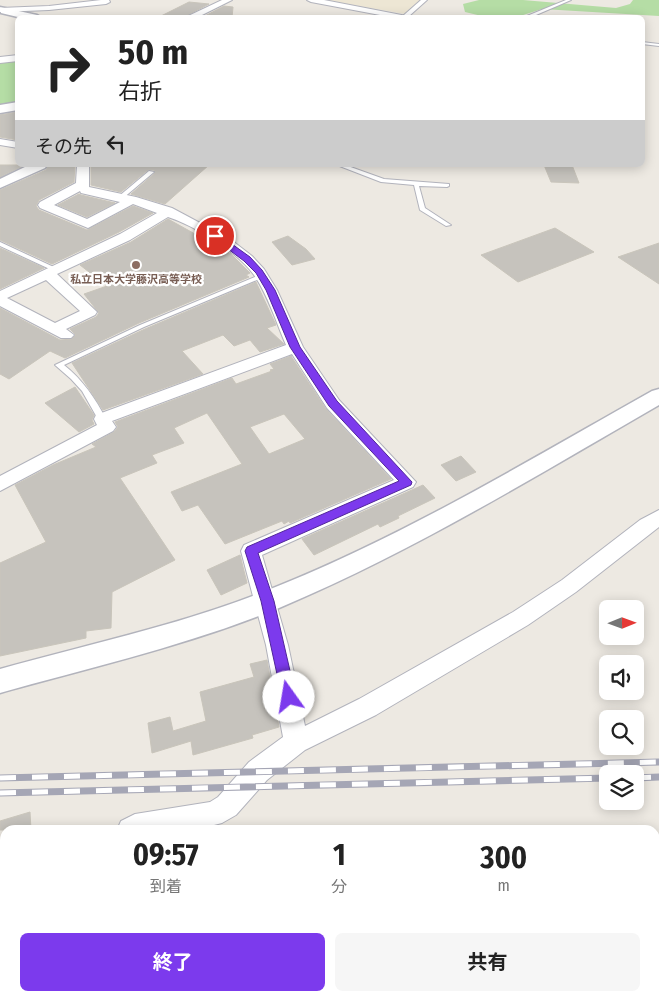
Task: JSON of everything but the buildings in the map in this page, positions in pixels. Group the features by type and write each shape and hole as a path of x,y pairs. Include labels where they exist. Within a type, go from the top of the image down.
{"street":[{"path":"0,11 106,2 105,0"},
{"path":"195,15 228,0"},
{"path":"312,0 398,15"},
{"path":"412,15 424,0"},
{"path":"0,11 21,15"},
{"path":"0,60 15,58"},
{"path":"0,108 15,106"},
{"path":"0,142 15,145"},
{"path":"0,184 36,167"},
{"path":"82,167 82,185 85,190 126,199 168,212 205,229 247,259 262,276 295,347 333,404 407,482 251,551 267,601 289,697 296,742"},
{"path":"82,185 44,205 88,224 126,199"},
{"path":"0,296 124,237 168,212"},
{"path":"0,300 61,332 90,312 52,272"},
{"path":"0,484 107,427 102,419 295,347"},
{"path":"0,681 205,623 267,601 357,563 659,396"},
{"path":"147,825 213,814 227,806 258,771 296,742 317,734 370,706 532,611 568,586 636,532 659,517"}],"lane":[{"path":"532,15 569,0"},
{"path":"645,43 659,45"},
{"path":"346,167 383,180 447,185"},
{"path":"126,199 151,172"},
{"path":"416,184 422,210 448,225"},
{"path":"0,244 52,272"},
{"path":"102,419 86,389 74,376 59,365 142,326 262,276"}],"shaded area":[{"path":"324,0 421,0 406,14"}],"green space":[{"path":"479,0 523,0 616,8 630,4 633,0 659,0 659,16 542,9 523,15 478,15 465,12 463,4"},
{"path":"15,59 15,103 0,105 0,61"}],"railway":[{"path":"0,778 659,762"},
{"path":"644,778 659,777"},
{"path":"0,793 599,778"}],"place":[{"name":"私立日本大学藤沢高等学校","path":"136,265"}],"route":[{"path":"215,236 247,259 259,272 270,290 295,347 333,404 407,482 263,544 251,551 267,601 289,697"}]}
